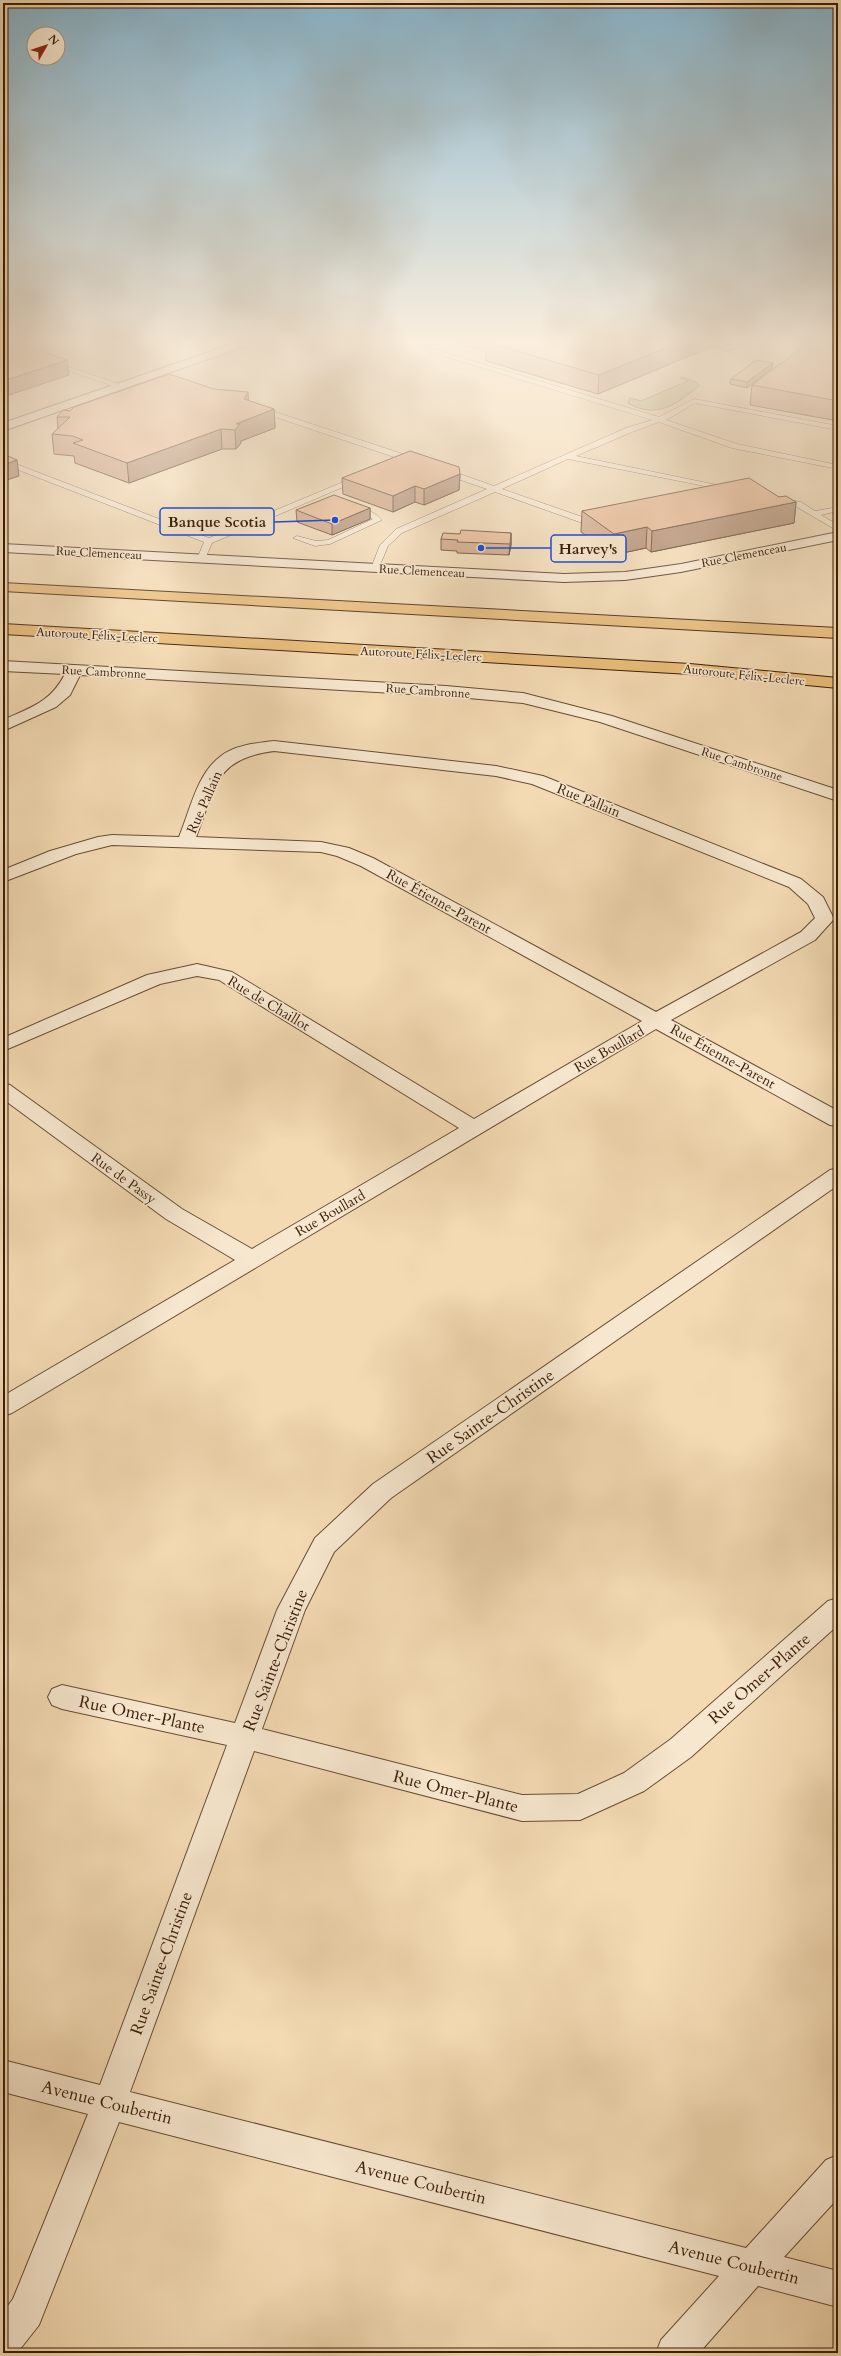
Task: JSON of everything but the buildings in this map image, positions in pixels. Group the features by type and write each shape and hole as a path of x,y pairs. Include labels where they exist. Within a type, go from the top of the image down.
{"highway":[{"path":"3,587 838,633"},
{"name":"Autoroute Félix-Leclerc","path":"3,630 683,668 834,684"}],"street":[{"name":"Rue Clemenceau","path":"3,548 564,578 625,576 681,568 838,536"},
{"name":"Rue Cambronne","path":"3,666 446,691 523,698 606,719 838,796"},
{"path":"3,726 50,704 64,692 75,670"},
{"name":"Rue Pallain","path":"185,843 216,770 227,759 240,753 274,746 496,771 537,780 795,883 816,901 824,918 808,936 657,1020"},
{"name":"Rue Étienne-Parent","path":"3,877 62,852 88,844 112,840 321,846 343,852 367,862 838,1120"},
{"name":"Rue de Chaillot","path":"3,1045 154,979 197,970 225,976 474,1128"},
{"name":"Rue Boullard","path":"3,1407 250,1259 657,1020"},
{"name":"Rue de Passy","path":"3,1089 174,1214 250,1259"},
{"name":"Rue Sainte-Christine","path":"3,2341 26,2312 110,2102 291,1610 324,1545 382,1491 838,1175"},
{"name":"Rue Omer-Plante","path":"62,1698 244,1737 522,1808 580,1807 634,1782 681,1748 838,1609"},
{"name":"Avenue Coubertin","path":"3,2076 110,2102 838,2289"},
{"path":"674,2353 838,2172"}],"lane":[{"path":"378,449 420,463"},
{"path":"375,568 384,545 399,531 586,449"},
{"path":"749,449 838,467"},
{"path":"568,457 732,496"},
{"path":"394,465 408,459"},
{"path":"3,461 209,541"},
{"path":"432,467 594,524 608,521"},
{"path":"201,559 209,541 366,476"},
{"path":"318,496 333,501"},
{"path":"772,499 798,504 838,529"},
{"path":"297,538 315,544 330,542 378,520 376,517 347,506"},
{"path":"814,514 838,509"}],"place":[{"name":"Banque Scotia","path":"335,520"},
{"name":"Harvey's","path":"481,548"}]}
